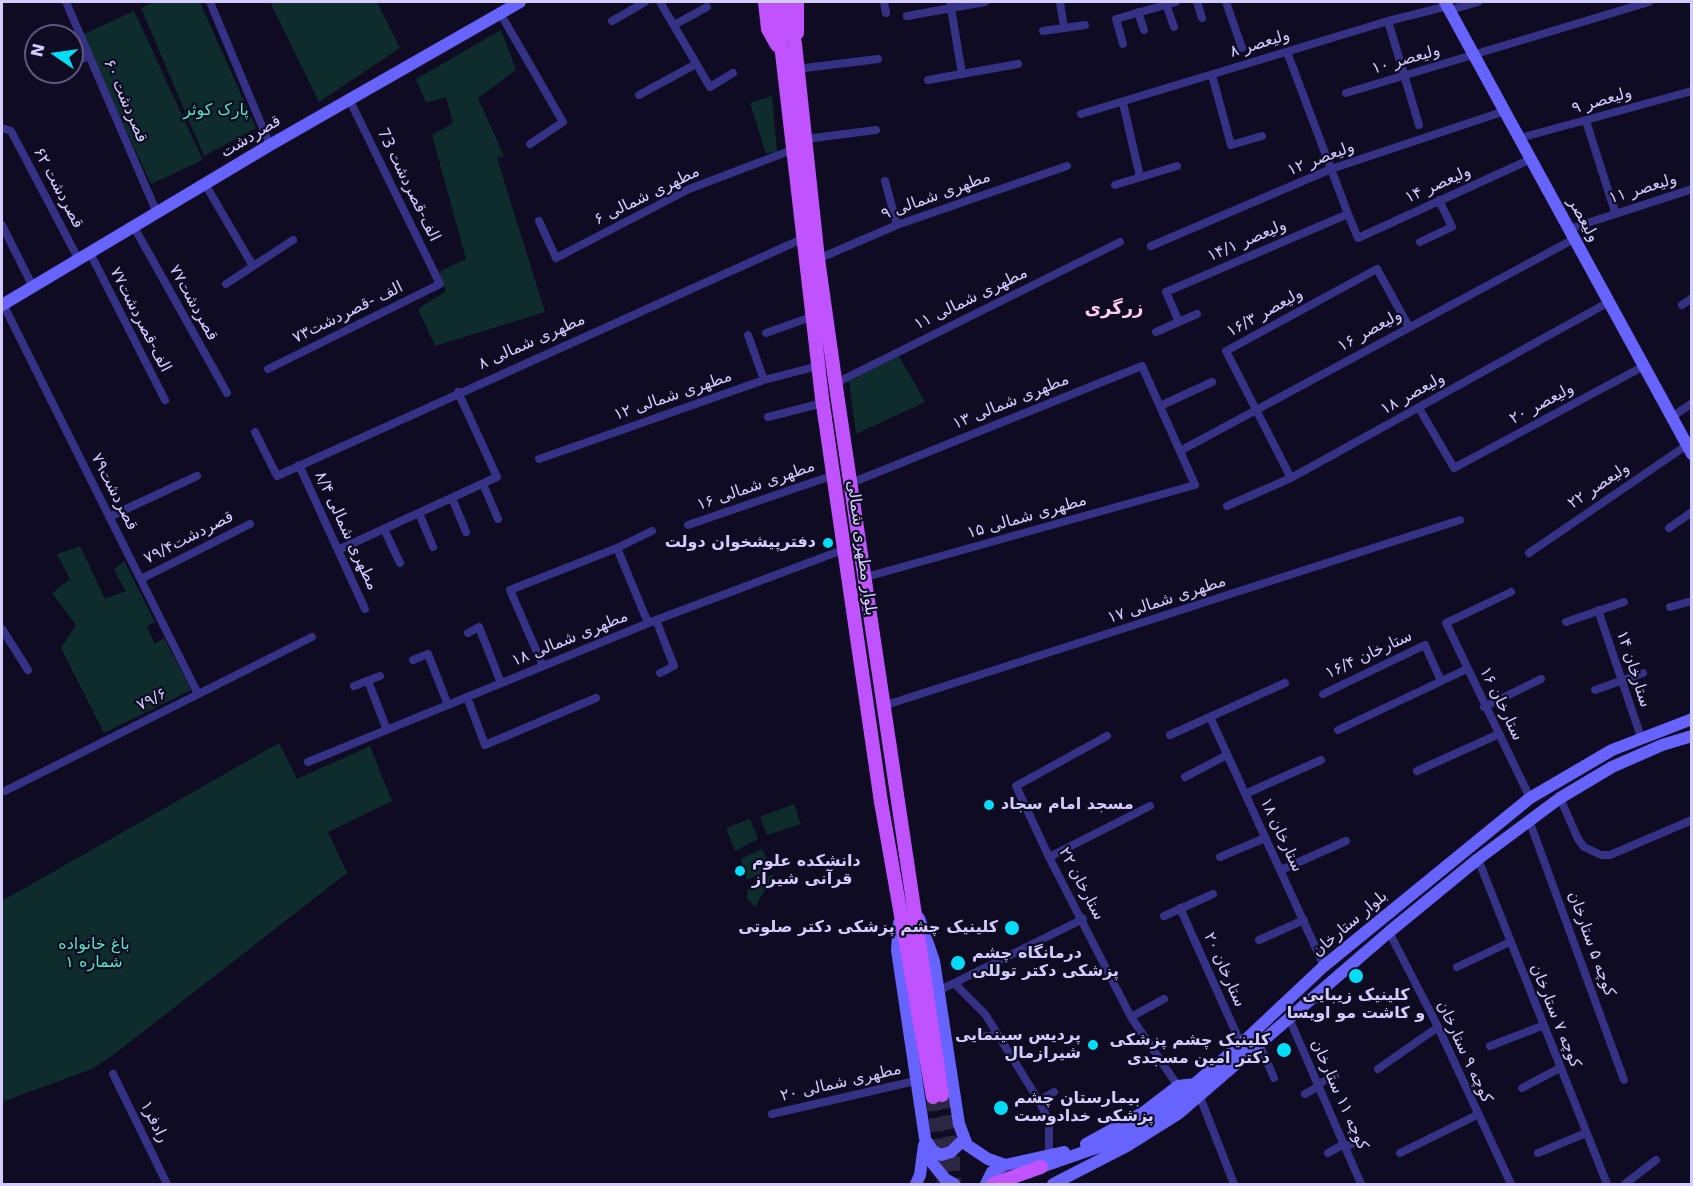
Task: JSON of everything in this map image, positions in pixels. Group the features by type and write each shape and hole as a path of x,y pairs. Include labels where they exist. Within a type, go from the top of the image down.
{"main road":[{"name":"قصردشت","path":"2,305 270,145 520,2"},
{"path":"765,2 768,29 782,53"},
{"name":"بلوار مطهرى شمالى","path":"774,2 782,53 818,366 881,802 907,906"},
{"name":"بلوار مطهرى شمالى","path":"786,2 795,44 818,259 866,577 907,906 938,1096"},
{"path":"795,44 799,18 797,2"},
{"name":"ولیعصر","path":"1448,6 1689,450"},
{"name":"بلوار ستارخان","path":"1045,1161 1110,1143 1162,1112 1197,1084 1324,966 1530,798 1612,750 1692,719"},
{"name":"بلوار ستارخان","path":"1058,1183 1158,1128 1200,1097 1389,932 1478,859 1560,798 1612,767 1662,745 1692,736"},
{"path":"907,906 934,961 964,1138 980,1155 1005,1165"},
{"path":"907,906 897,950 915,1081 925,1138 933,1164 945,1179 954,1185"},
{"path":"993,1185 1103,1136 1144,1112 1178,1086 1197,1084"},
{"path":"925,1138 933,1151 941,1155 951,1152 964,1138"},
{"path":"916,1185 920,1175 925,1138"},
{"path":"986,1185 992,1172 1005,1165 1045,1161"}],"street":[{"name":"۶۰ قصردشت","path":"66,2 157,213"},
{"path":"210,2 270,145"},
{"path":"612,21 645,2"},
{"path":"660,2 710,87 733,73"},
{"path":"884,2 886,13"},
{"path":"907,16 950,5 985,2"},
{"path":"1060,2 1064,28"},
{"path":"1123,44 1116,19 1176,2"},
{"path":"1197,2 1202,18"},
{"path":"1226,2 1242,48"},
{"name":"۸ ولیعصر","path":"1082,114 1388,21 1448,6 1478,2"},
{"name":"۱۰ ولیعصر","path":"1346,93 1649,2"},
{"path":"1166,4 1174,27"},
{"path":"950,5 962,75"},
{"path":"674,25 707,7"},
{"path":"1138,12 1144,30"},
{"path":"500,13 564,122 530,144"},
{"path":"1388,21 1419,125"},
{"path":"1043,32 1085,25"},
{"path":"1287,51 1307,110 1348,214"},
{"path":"84,58 89,56"},
{"path":"798,69 878,59"},
{"path":"639,95 696,64"},
{"path":"928,80 1018,64"},
{"path":"1212,75 1231,145 1262,136"},
{"name":"۹ ولیعصر","path":"1520,138 1692,91"},
{"name":"73 الف-قصردشت","path":"350,99 440,284"},
{"path":"1123,103 1140,177"},
{"name":"۱۲ ولیعصر","path":"1151,246 1331,170 1505,111"},
{"path":"1586,121 1615,212"},
{"name":"قصردشت ۶۲","path":"6,130 85,257"},
{"path":"806,139 876,130"},
{"name":"۶ مطهری شمالی","path":"539,221 556,258 689,189 792,150"},
{"name":"۱۴ ولیعصر","path":"1348,214 1358,238 1531,159"},
{"name":"۹ مطهری شمالی","path":"818,259 897,225 1067,166"},
{"path":"1115,184 1177,166"},
{"path":"885,180 897,225"},
{"path":"205,184 253,266"},
{"name":"۱۱ ولیعصر","path":"1572,234 1615,212 1692,189"},
{"path":"1420,243 1452,227 1440,200"},
{"name":"۱۴/۱ ولیعصر","path":"1179,322 1166,292 1348,214"},
{"path":"2,225 33,287"},
{"name":"قصردشت۷۷","path":"134,227 227,393"},
{"name":"۱۶ ولیعصر","path":"1180,451 1409,327 1572,234"},
{"name":"۸ مطهری شمالی","path":"255,432 277,476 458,392 802,239"},
{"path":"226,284 293,240"},
{"name":"۱۱ مطهری شمالی","path":"836,383 1120,242"},
{"name":"۷۷الف-قصردشت","path":"85,257 165,400"},
{"name":"۱۶/۳ ولیعصر","path":"1257,410 1226,351 1377,268 1409,327"},
{"name":"الف -قصردشت۷۳","path":"268,369 440,284"},
{"path":"1682,305 1692,298"},
{"name":"۱۸ ولیعصر","path":"1227,506 1291,478 1609,302"},
{"name":"قصردشت۷۹","path":"2,305 198,694"},
{"path":"1156,332 1197,314"},
{"path":"766,333 812,317"},
{"path":"748,335 764,380"},
{"name":"۱۲ مطهری شمالی","path":"539,459 764,380 818,366"},
{"name":"۱۳ مطهری شمالی","path":"851,483 1142,366 1160,406"},
{"name":"۲۰ ولیعصر","path":"1419,408 1454,468 1644,366"},
{"path":"1180,451 1160,406 1212,382"},
{"path":"338,550 497,477 458,392"},
{"path":"768,417 823,403"},
{"path":"1672,417 1692,403"},
{"path":"1257,410 1291,478"},
{"name":"۲۲ ولیعصر","path":"1529,553 1689,450"},
{"name":"۱۵ مطهری شمالی","path":"866,577 1195,485 1180,451"},
{"name":"۸/۴ مطهری شمالی","path":"299,465 365,609"},
{"name":"۱۶ مطهری شمالی","path":"688,525 834,475"},
{"path":"109,517 197,476"},
{"path":"483,484 498,519"},
{"path":"452,498 466,532"},
{"path":"1669,528 1692,512"},
{"path":"419,513 433,547"},
{"name":"۱۷ مطهری شمالی","path":"883,706 1460,519"},
{"name":"قصردشت۷۹/۴","path":"141,579 250,524"},
{"path":"384,529 400,563"},
{"path":"543,666 510,590 617,548 652,531"},
{"path":"617,548 674,666 660,673"},
{"name":"۱۸ مطهری شمالی","path":"308,762 652,622 845,549"},
{"name":"۱۶ ستارخان","path":"1511,592 1446,623 1484,707 1530,798"},
{"path":"1670,607 1692,601"},
{"path":"1566,622 1624,602"},
{"name":"۱۴ ستارخان","path":"1598,610 1641,737"},
{"path":"468,633 479,627 501,683"},
{"path":"2,628 28,670"},
{"name":"۷۹/۶","path":"5,790 312,637"},
{"name":"۱۶/۴ ستارخان","path":"1323,693 1425,645 1441,681"},
{"path":"413,660 428,654 448,705"},
{"path":"1338,730 1467,669"},
{"path":"1595,690 1642,673"},
{"path":"354,686 380,676"},
{"path":"1484,707 1541,679"},
{"path":"368,681 387,730"},
{"path":"1170,735 1285,683"},
{"path":"466,697 485,745 596,698"},
{"name":"۱۸ ستارخان","path":"1210,717 1324,966"},
{"path":"1417,771 1499,734"},
{"name":"۲۲ ستارخان","path":"1107,736 1016,786 1049,857 1083,919 1131,1017 1178,1086"},
{"path":"1185,777 1227,755"},
{"path":"1245,794 1321,760"},
{"path":"1560,798 1584,847 1601,855 1611,855 1692,820"},
{"path":"1049,857 1150,806"},
{"name":"کوچه ۵ ستارخان","path":"1529,820 1623,1080"},
{"path":"1220,856 1265,838"},
{"path":"1281,870 1346,841"},
{"name":"کوچه ۷ ستارخان","path":"1478,859 1542,1026 1607,1185"},
{"path":"1164,915 1213,894"},
{"name":"۲۰ ستارخان","path":"1180,908 1241,1044"},
{"path":"940,990 956,985 1083,919"},
{"path":"1259,940 1304,920"},
{"name":"کوچه ۹ ستارخان","path":"1389,932 1438,1027 1511,1185"},
{"path":"1456,966 1510,942"},
{"path":"956,985 985,1014 1039,1101 1049,1121 1045,1161"},
{"path":"1131,1017 1164,999"},
{"name":"کوچه ۱۱ ستارخان","path":"1289,1018 1361,1185"},
{"path":"1490,1046 1542,1026"},
{"path":"1378,1069 1438,1027"},
{"path":"978,1036 998,1035"},
{"path":"1260,1046 1274,1078"},
{"path":"1522,1088 1560,1068"},
{"name":"رادفر۱","path":"113,1074 167,1185"},
{"path":"1305,1094 1335,1076"},
{"name":"۲۰ مطهری شمالی","path":"772,1114 915,1081"},
{"path":"1039,1101 1054,1092"},
{"path":"1200,1097 1234,1185"},
{"path":"1400,1153 1477,1114"},
{"path":"1538,1153 1586,1133"},
{"path":"1328,1153 1358,1140"},
{"path":"1625,1185 1656,1160"}],"green space":[{"name":"پارک کوثر","path":"154,2 200,2 256,128 204,156 141,8"},
{"path":"270,2 377,2 400,48 319,102"},
{"path":"134,11 203,160 151,184 84,39 84,34"},
{"path":"501,30 516,70 478,98 504,156 497,158 545,312 435,346 418,309 446,291 439,272 466,259 432,135 453,123 446,97 426,103 416,79"},
{"path":"772,96 777,151 766,154 750,103"},
{"path":"899,356 925,402 856,434 849,381"},
{"path":"80,546 105,599 126,591 114,570 124,561 155,622 147,627 155,644 164,638 191,690 104,733 61,648 76,625 52,593 70,579 57,554"},
{"name":"باغ خانواده شماره ۱","path":"279,743 297,779 370,746 392,801 328,832 347,873 112,1056 92,1069 2,1102 2,901"},
{"path":"794,804 801,824 767,835 760,817"},
{"path":"750,819 758,839 735,851 726,828"},
{"path":"762,849 771,868 747,880 741,859"},
{"path":"775,873 755,907 747,898 748,888"}],"tunnel":[{"path":"942,1095 953,1160 954,1184"},
{"path":"933,1097 943,1182"}],"place":[{"name":"دفترپیشخوان دولت","path":"828,543"},
{"name":"مسجد امام سجاد","path":"989,805"},
{"name":"دانشکده علوم قرآنی شیراز","path":"740,871"},
{"name":"کلینیک چشم پزشکی دکتر صلوتی","path":"1012,928"},
{"name":"درمانگاه چشم پزشكی دكتر توللی","path":"958,963"},
{"name":"کلینیک زیبایی و کاشت مو اویسا","path":"1356,976"},
{"name":"پردیس سینمایی شیرازمال","path":"1093,1045"},
{"name":"کلینیک چشم پزشکی دکتر امین مسجدی","path":"1284,1050"},
{"name":"بیمارستان چشم پزشکی خدادوست","path":"1001,1108"}],"district":[{"name":"زرگری","path":"1114,309"}]}
